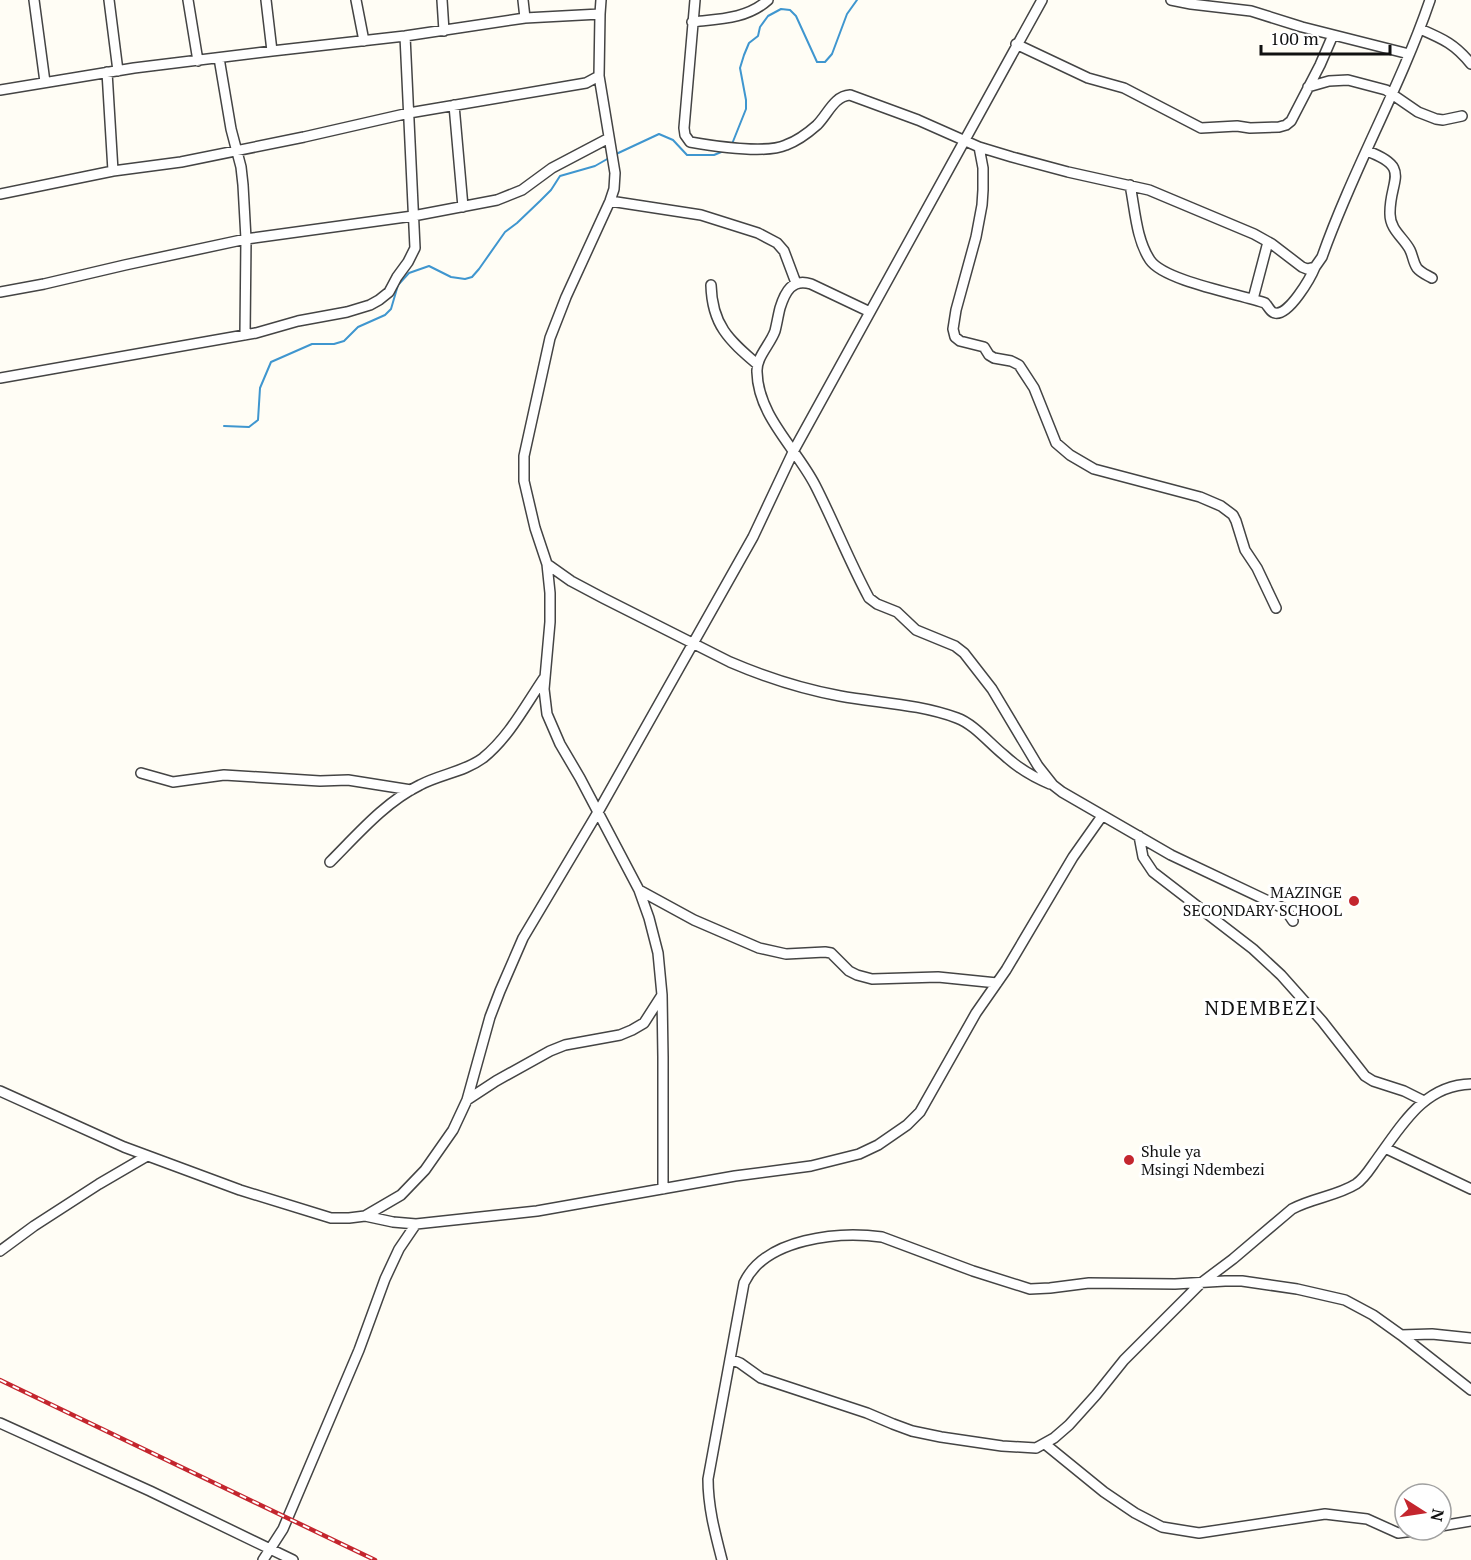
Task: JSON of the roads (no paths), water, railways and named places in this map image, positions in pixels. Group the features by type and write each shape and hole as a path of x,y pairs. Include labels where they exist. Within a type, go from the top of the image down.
{"street":[{"path":"34,0 45,82"},
{"path":"109,0 118,71"},
{"path":"188,0 198,61"},
{"path":"266,0 272,51"},
{"path":"356,0 364,41"},
{"path":"442,0 444,31"},
{"path":"523,0 525,18"},
{"path":"601,0 599,76 615,177 610,201 550,338 524,456 524,481 535,528 547,564 550,612 544,678 547,714 560,744 639,890 658,953 662,995 663,1188"},
{"path":"695,0 684,128 685,135 690,142 776,149 804,135 817,124 836,100 848,95 918,120 979,147 1040,166 1149,190 1243,228 1268,242 1302,267 1315,267"},
{"path":"692,22 743,15 768,0"},
{"path":"364,1216 401,1195 425,1170 453,1130 467,1100 490,1017 523,938 598,812 753,537 794,450 1042,0"},
{"path":"1171,0 1251,11 1409,54"},
{"path":"1130,185 1140,235 1146,254 1155,266 1188,281 1253,299 1266,304 1273,312 1279,313 1291,305 1310,279 1322,257 1347,190 1392,94 1430,0"},
{"path":"0,90 107,72 444,31 525,18 600,14"},
{"path":"1420,28 1452,44 1471,64"},
{"path":"1016,44 1088,78 1124,88 1201,128 1237,126 1250,128 1284,126 1291,121 1333,35"},
{"path":"0,378 245,335 361,308 379,300 389,292 413,252 415,236 405,36"},
{"path":"219,58 243,185 246,239 245,335"},
{"path":"107,72 113,171"},
{"path":"0,194 113,171 181,162 409,113 586,83 599,76"},
{"path":"1308,87 1329,81 1348,80 1380,88 1418,112 1436,119 1462,116"},
{"path":"454,105 463,207"},
{"path":"0,292 246,239 413,216 497,200 522,190 552,168 609,138"},
{"path":"979,147 983,168 982,206 956,310 953,329 956,337 960,341 984,347 994,358 1019,365 1034,388 1056,443 1070,455 1094,469 1200,497 1229,512 1236,521 1245,550 1257,568 1276,608"},
{"path":"1367,151 1385,158 1392,167 1396,179 1390,207 1393,228 1410,249 1418,268 1432,278"},
{"path":"610,201 701,215 758,233 777,243 784,251 796,283"},
{"path":"1253,299 1268,242"},
{"path":"870,312 811,284 796,283 781,304 775,330 757,364 757,378 764,404 823,500 869,598 897,612 916,630 955,646 964,653 992,689 1025,747 1053,785"},
{"path":"711,285 712,307 718,323 732,342 757,364"},
{"path":"547,564 571,581 749,670 797,686 839,696 915,707 961,719 1024,772 1053,785 1171,855 1285,909 1293,921"},
{"path":"330,862 372,821 411,790 436,778 471,767 482,759 508,731 544,678"},
{"path":"141,773 172,782 224,775 320,781 348,780 411,790"},
{"path":"0,1091 124,1147 240,1190 331,1218 364,1216 416,1224 537,1211 663,1188 810,1166 860,1154 907,1125 920,1112 967,1029 1016,954 1073,857 1102,816"},
{"path":"1139,836 1143,857 1153,872 1238,936 1281,975 1299,993 1365,1077 1404,1090 1424,1101"},
{"path":"639,890 694,920 759,948 786,954 825,952 831,954 849,971 872,979 938,977 997,983"},
{"path":"467,1100 496,1081 565,1045 620,1035 632,1030 644,1023 662,995"},
{"path":"730,1359 740,1363 761,1378 858,1409 912,1431 1002,1446 1036,1448 1068,1425 1124,1360 1201,1283 1292,1209 1355,1185 1363,1178 1400,1127 1424,1101 1460,1084 1471,1084"},
{"path":"1384,1148 1471,1189"},
{"path":"0,1251 34,1226 147,1155"},
{"path":"263,1560 283,1529 345,1385 385,1279 399,1249 416,1224"},
{"path":"722,1560 710,1505 708,1479 744,1283 752,1269 772,1254 797,1242 813,1238 850,1235 882,1237 973,1271 1030,1289 1089,1283 1175,1284 1225,1281 1261,1283 1338,1298 1353,1303 1401,1335 1471,1390"},
{"path":"1401,1335 1432,1334 1471,1338"},
{"path":"0,1423 150,1491 293,1560"},
{"path":"1045,1443 1104,1492 1135,1513 1162,1527 1199,1533 1325,1514 1367,1519 1393,1531"},
{"path":"1453,1524 1471,1521"}],"waterway":[{"path":"732,144 746,109 740,68 749,43 758,36 760,27 768,16 781,9 790,10 796,16 817,62 825,62 832,54 847,14 857,0"},
{"path":"614,155 659,134 673,140 687,155 714,155 726,150"},
{"path":"224,426 249,427 258,420 260,388 271,362 312,344 334,344 344,341 358,327 385,315 391,309 398,285 409,273 429,266 451,277 465,279 472,277 505,232 551,190 560,176 595,166 609,158"}],"railway":[{"path":"0,1380 375,1560"}],"place":[{"name":"MAZINGE SECONDARY SCHOOL","path":"1354,901"},
{"name":"Shule ya Msingi Ndembezi","path":"1129,1160"}],"district":[{"name":"NDEMBEZI","path":"1261,1008"}]}
